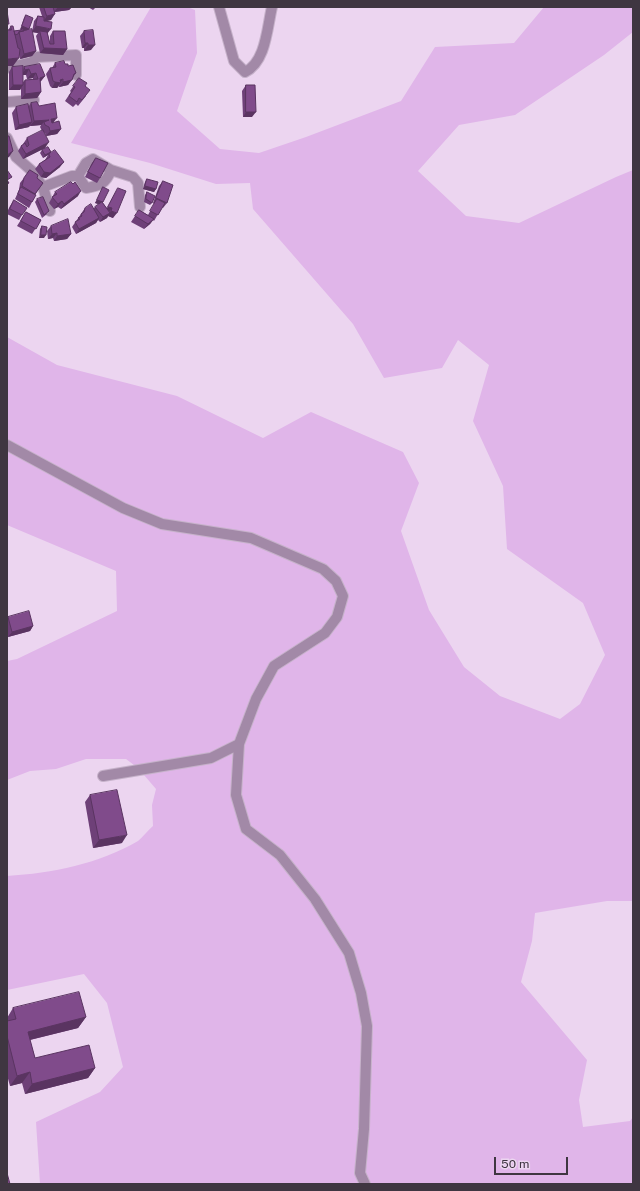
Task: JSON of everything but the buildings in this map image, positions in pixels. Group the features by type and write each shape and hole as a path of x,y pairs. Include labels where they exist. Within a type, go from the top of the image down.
{"street":[{"path":"219,7 234,61 245,72 251,69 261,54 272,7"},
{"path":"7,68 32,62 36,53 76,55 76,76"},
{"path":"7,102 34,100"},
{"path":"7,138 16,157 32,171 43,187 50,211"},
{"path":"78,176 86,163 93,159 111,170 133,177 138,183 140,207"},
{"path":"78,176 86,188 94,187 101,185 108,178 111,170"},
{"path":"43,187 72,176 78,176"},
{"path":"7,445 123,508 162,524 251,538 323,569 336,581 343,596 337,617 325,633 274,666 256,699 239,744 236,795 246,829 280,855 316,899 349,953 361,993 367,1026 364,1129 360,1173 365,1184"},
{"path":"103,776 211,758 239,744"}],"shaded area":[{"path":"151,7 187,7 195,10 197,53 177,111 220,149 259,153 401,101 435,47 514,43 544,7 633,7 633,32 604,55 515,115 459,125 418,171 466,216 519,223 633,170 633,901 607,901 535,913 532,941 521,982 587,1060 579,1100 583,1127 630,1121 633,1117 633,1184 40,1184 36,1122 100,1092 123,1067 107,1003 84,974 7,990 7,876 58,870 75,866 107,856 138,841 153,826 152,805 156,789 138,768 126,759 86,759 56,769 30,771 7,780 7,661 17,659 117,611 116,571 7,525 7,337 57,365 177,396 263,438 311,412 403,452 419,483 401,531 429,610 464,667 500,696 560,719 580,704 605,655 583,603 507,549 503,486 473,421 489,365 458,340 442,368 384,378 353,324 253,209 250,183 216,184 150,163 71,143"}]}
